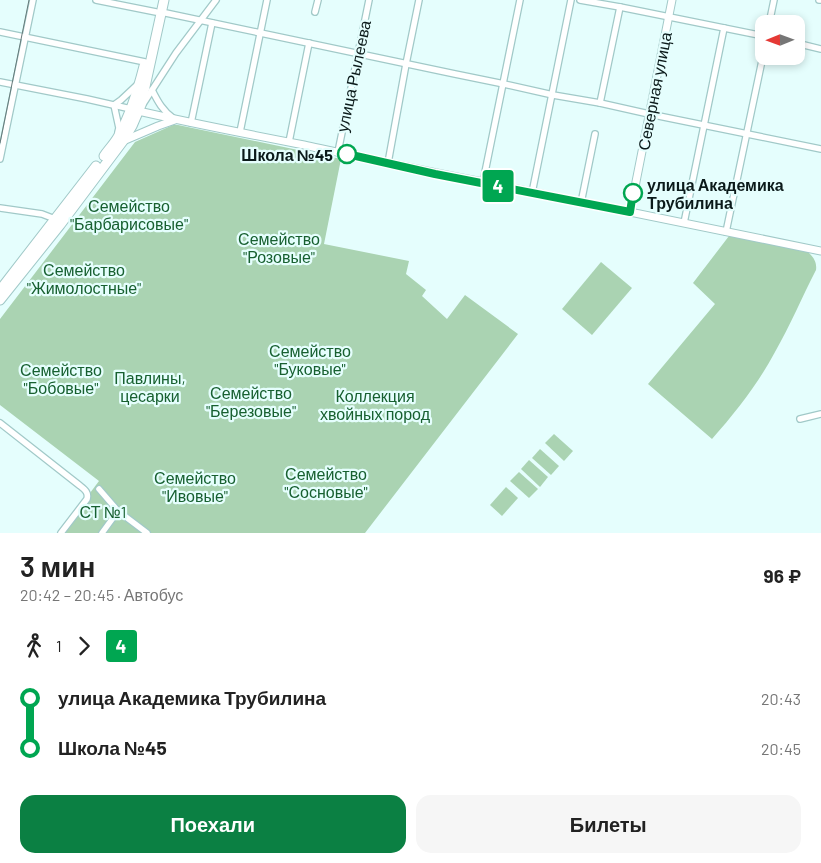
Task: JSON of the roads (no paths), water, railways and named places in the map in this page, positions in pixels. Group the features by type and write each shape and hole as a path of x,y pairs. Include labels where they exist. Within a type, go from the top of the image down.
{"highway":[{"path":"0,300 60,225 120,139 137,108 159,12 159,0"},
{"path":"144,77 145,62 164,0"},
{"path":"0,290 120,139"}],"main road":[{"name":"Северная улица","path":"630,212 672,0"},
{"path":"137,108 175,120 821,251"},
{"path":"120,139 175,120"}],"street":[{"path":"0,159 32,0"},
{"path":"96,0 200,20 553,95 821,148"},
{"path":"0,82 137,108 216,0"},
{"path":"240,132 268,0"},
{"path":"315,12 318,0"},
{"name":"улица Рылеева","path":"338,152 369,0"},
{"path":"388,163 419,0"},
{"path":"483,182 520,0"},
{"path":"532,193 571,0"},
{"path":"580,0 755,34"},
{"path":"771,15 774,0"},
{"path":"600,103 620,7"},
{"path":"191,123 212,23"},
{"path":"684,223 724,28"},
{"path":"0,32 145,62"},
{"path":"289,142 309,44"},
{"path":"805,45 821,49"},
{"path":"726,232 761,65"},
{"path":"114,105 136,87 144,77 154,78 161,75"},
{"path":"152,90 165,113 175,120"},
{"path":"114,105 120,139"},
{"path":"581,203 595,134"},
{"path":"0,208 42,214 55,219"},
{"path":"800,419 821,414"},
{"path":"0,423 87,492 88,499 61,533"},
{"path":"99,489 118,511 147,533"},
{"path":"102,533 118,511"}],"tram line":[{"path":"0,143 29,0"}],"place":[{"name":"Школа №45","path":"347,154"},
{"name":"улица Академика Трубилина","path":"633,193"}],"park label":[{"name":"Семейство \"Барбарисовые\"","path":"129,214"},
{"name":"Семейство \"Розовые\"","path":"279,247"},
{"name":"Семейство \"Жимолостные\"","path":"84,278"},
{"name":"Семейство \"Буковые\"","path":"310,359"},
{"name":"Семейство \"Бобовые\"","path":"61,378"},
{"name":"Павлины, цесарки","path":"150,386"},
{"name":"Семейство \"Березовые\"","path":"251,401"},
{"name":"Коллекция хвойных пород","path":"375,404"},
{"name":"Семейство \"Сосновые\"","path":"326,482"},
{"name":"Семейство \"Ивовые\"","path":"195,486"},
{"name":"СТ №1","path":"103,511"}]}
